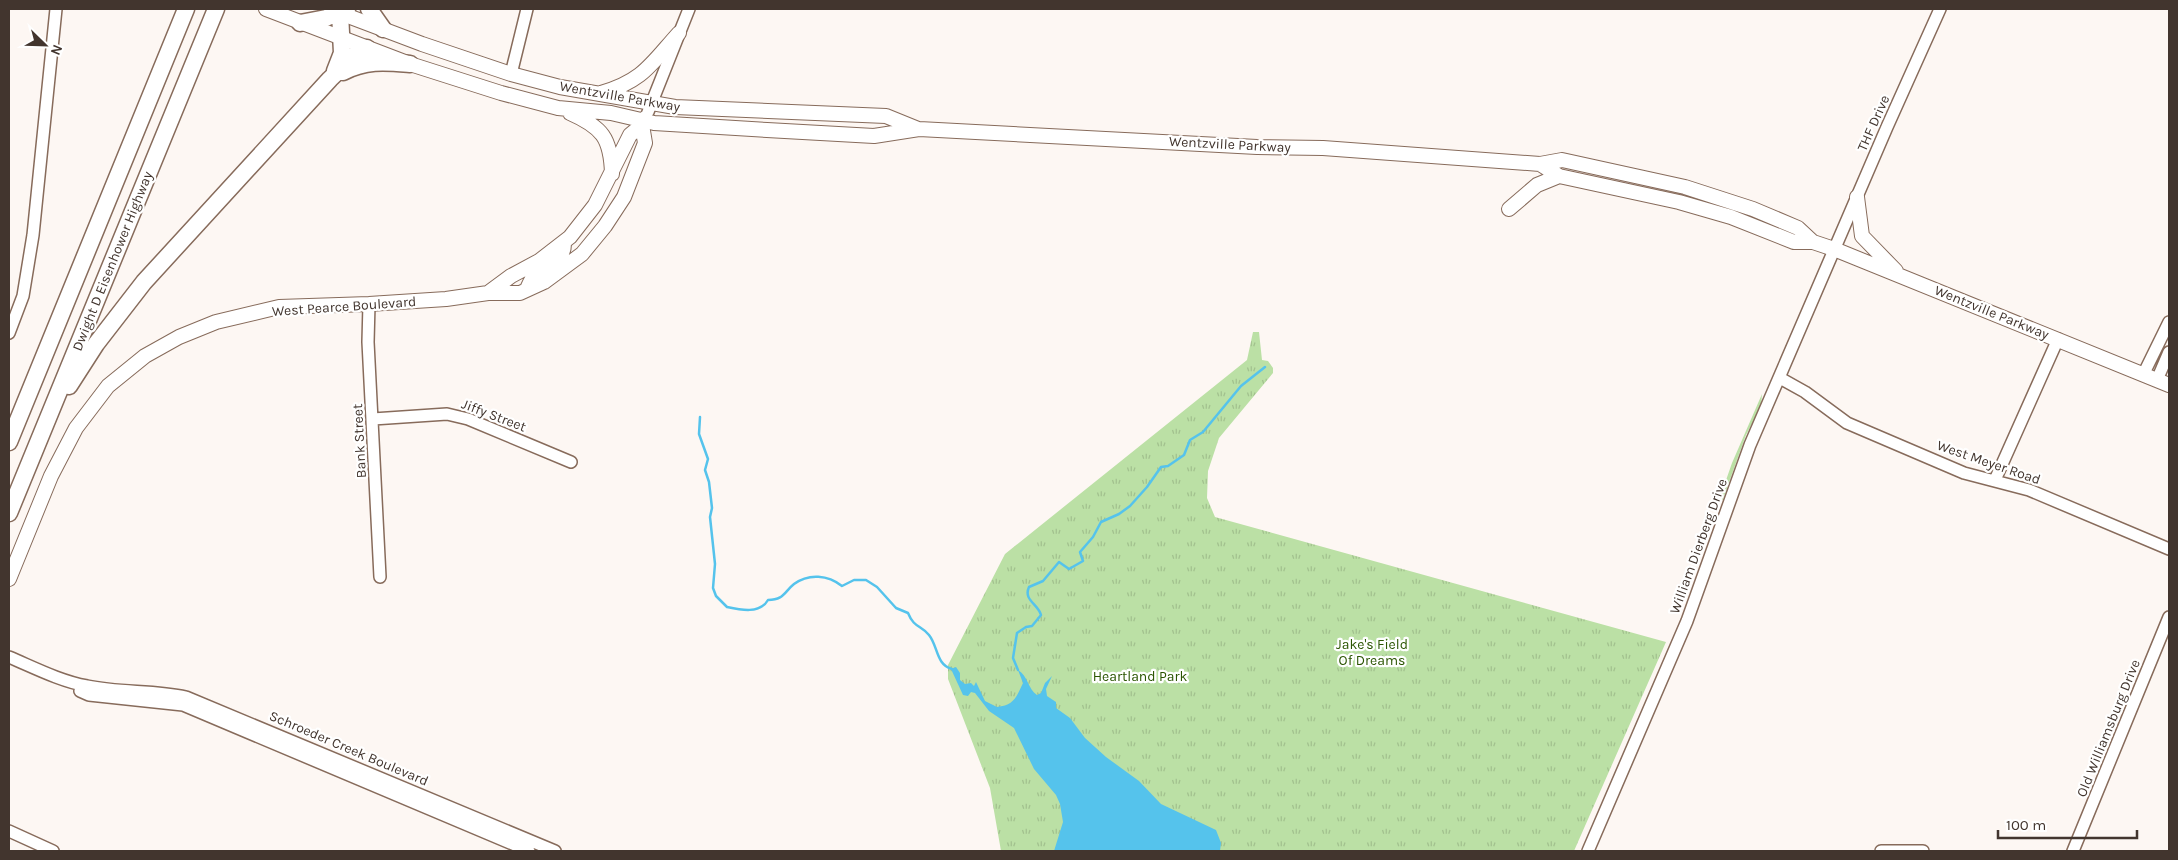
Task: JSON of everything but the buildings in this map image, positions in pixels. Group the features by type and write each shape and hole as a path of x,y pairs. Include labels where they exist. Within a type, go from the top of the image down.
{"highway":[{"path":"94,236 98,203 175,9"},
{"name":"Dwight D Eisenhower Highway","path":"9,442 186,9"},
{"name":"Dwight D Eisenhower Highway","path":"9,513 216,9"},
{"path":"369,9 383,29"},
{"path":"300,23 339,10 343,39 339,62 330,79"},
{"path":"49,414 96,344 144,282 330,79 358,52 367,48"},
{"path":"330,79 366,62 380,61 410,64"}],"main road":[{"path":"266,9 343,39"},
{"name":"Wentzville Parkway","path":"339,10 383,29 511,74 560,87 599,94 646,115 675,107 886,116 919,129"},
{"path":"599,94 639,78 679,33"},
{"name":"Wentzville Parkway","path":"343,39 410,64 501,93 558,108 611,114 646,115 874,136 919,129 1257,147 1323,148 1540,164 1562,160 1685,187 1753,209 1798,228 1813,242"},
{"path":"558,108 598,128 609,145 610,191 581,240 582,254"},
{"name":"West Pearce Boulevard","path":"488,293 511,276 539,261 564,242 583,222 610,178 630,135 646,115"},
{"name":"West Pearce Boulevard","path":"9,579 52,476 76,428 108,386 145,356 179,337 216,322 279,307 369,304 446,299 488,293 520,293 544,282 582,254 605,226 624,197 645,143 646,115"},
{"name":"Wentzville Parkway","path":"1540,164 1560,176 1679,202 1732,217 1794,242 1813,242 1834,249 2163,383"},
{"path":"1510,209 1537,185 1560,176"},
{"path":"1857,197 1862,236 1900,275"},
{"path":"527,289 533,276 561,258 564,252 564,242"}],"street":[{"path":"9,333 23,296 33,235 56,9"},
{"path":"511,74 527,9"},
{"name":"West Pearce Boulevard","path":"646,115 689,9"},
{"name":"THF Drive","path":"1834,249 1940,9"},
{"name":"William Dierberg Drive","path":"1588,851 1687,620 1725,520 1740,472 1834,249"},
{"name":"Bank Street","path":"369,304 372,419 380,577"},
{"path":"2143,375 2169,322"},
{"path":"1995,480 2058,339"},
{"path":"2163,383 2169,352"},
{"name":"West Meyer Road","path":"1780,378 1806,392 1847,423 1964,473 2029,490 2169,549"},
{"name":"Jiffy Street","path":"372,419 447,414 468,419 571,462"},
{"name":"Old Williamsburg Drive","path":"2073,851 2169,617"},
{"name":"Schroeder Creek Boulevard","path":"9,657 66,681 77,690 89,694 168,693 204,704 555,851"},
{"name":"Schroeder Creek Boulevard","path":"126,695 183,705 529,851"},
{"path":"9,831 53,851"},
{"path":"1881,851 1922,851"}],"green space":[{"name":"Heartland Park","path":"1253,332 1259,332 1262,360 1268,361 1273,368 1273,373 1219,438 1208,471 1207,498 1215,517 1666,642 1574,851 1001,851 990,788 948,679 948,665 1005,554 1247,360"},
{"path":"1762,394 1761,406 1746,435 1723,499 1717,506 1732,463"}],"water":[{"path":"956,667 960,673 960,680 965,684 971,683 974,686 976,682 985,701 997,707 1007,705 1014,700 1018,693 1023,683 1018,670 1037,695 1041,693 1045,683 1052,676 1046,689 1047,696 1056,702 1056,708 1070,718 1085,738 1106,757 1139,781 1161,804 1216,830 1221,843 1220,851 1054,851 1063,822 1060,804 1056,795 1034,769 1014,728 989,711 975,693 971,692 968,696 963,695 951,669"}],"waterway":[{"path":"1018,670 1013,658 1017,633 1026,627 1032,626 1041,615 1029,599 1029,587 1043,581 1059,562 1069,569 1083,561 1080,552 1093,537 1101,522 1119,514 1130,506 1161,467 1168,466 1184,455 1190,440 1203,432 1241,386 1265,367"},
{"path":"700,417 699,434 708,459 705,470 709,482 712,508 710,517 715,564 713,588 716,596 727,607 750,610 760,607 768,600 781,597 794,584 806,578 825,578 842,586 854,580 866,580 877,587 896,608 908,613 915,624 932,639 943,664 952,669"}],"park label":[{"name":"Jake's Field Of Dreams","path":"1372,652"}]}
